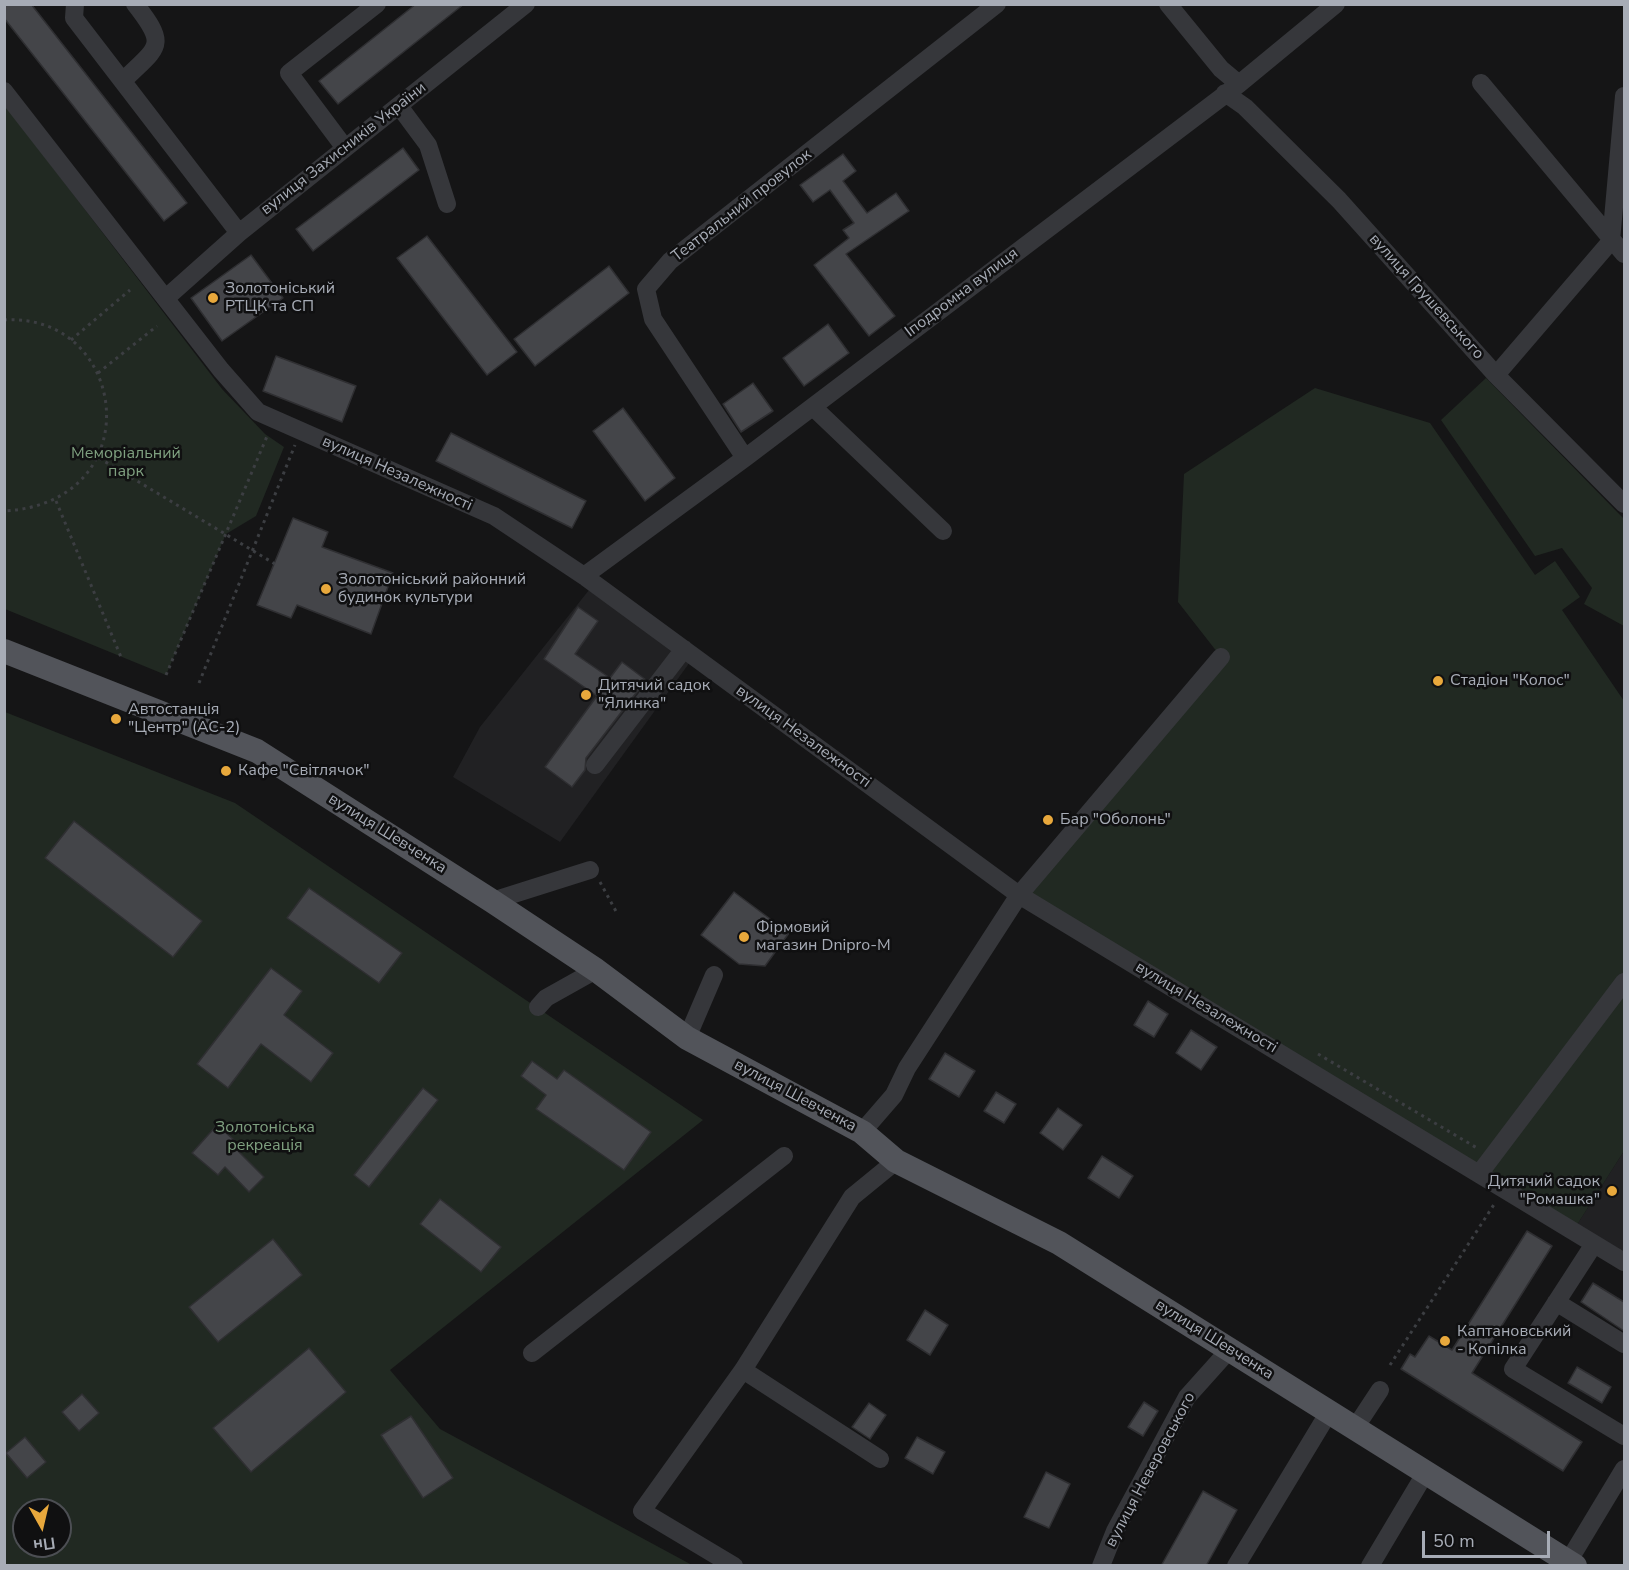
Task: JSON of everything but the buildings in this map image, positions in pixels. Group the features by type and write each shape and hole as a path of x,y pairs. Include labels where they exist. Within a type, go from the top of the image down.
{"main road":[{"name":"вулиця Шевченка","path":"4,651 257,752 596,970 687,1038 862,1132 896,1161 1059,1243 1572,1564"}],"street":[{"path":"75,4 74,18 239,233"},
{"path":"123,81 153,52 158,39 154,29 135,4"},
{"path":"345,148 289,73 377,4"},
{"name":"вулиця Захисників України","path":"166,298 239,233 526,4"},
{"name":"Театральний провулок","path":"745,458 653,319 646,289 670,261 998,4"},
{"name":"вулиця Грушевського","path":"1168,4 1221,69 1245,107 1339,200 1496,375 1624,504"},
{"name":"Іподромна вулиця","path":"584,576 813,407 1232,89 1336,4"},
{"path":"1481,83 1624,254"},
{"name":"вулиця Незалежності","path":"4,91 258,412 494,516 584,576 1019,895 1624,1262"},
{"path":"1496,375 1611,241 1624,96"},
{"path":"399,106 428,145 447,204"},
{"path":"813,407 943,531"},
{"path":"595,765 684,649"},
{"path":"862,1132 894,1095 907,1068 1019,895 1221,657"},
{"path":"492,901 593,872"},
{"path":"538,1007 546,998 596,970"},
{"path":"687,1038 714,975"},
{"path":"1479,1174 1624,982"},
{"path":"532,1353 784,1156"},
{"path":"734,1566 642,1511 743,1370 852,1197 896,1161"},
{"path":"1594,1244 1513,1369 1624,1436"},
{"path":"1556,1302 1624,1344"},
{"name":"вулиця Неверовського","path":"1101,1566 1115,1531 1187,1397 1230,1349"},
{"path":"743,1370 879,1459"},
{"path":"1355,1428 1380,1390"},
{"path":"1236,1566 1329,1412"},
{"path":"1572,1564 1624,1469"},
{"path":"1370,1566 1426,1472"}],"path":[{"path":"71,340 130,290"},
{"path":"4,320 19,319 46,325 71,340 86,355 98,373 106,398 107,423 99,458 74,488 56,501 29,510 4,512"},
{"path":"98,373 157,326"},
{"path":"199,683 254,551 300,431"},
{"path":"166,675 268,432"},
{"path":"99,458 275,564"},
{"path":"56,501 121,657"},
{"path":"593,872 618,915"},
{"path":"1390,1365 1504,1189"}],"shaded area":[{"name":"Дитячий садок \"Ялинка\"","path":"589,590 690,662 560,842 453,777 480,727"},
{"name":"Дитячий садок \"Ромашка\"","path":"1624,1151 1624,1262 1573,1231"}],"green space":[{"name":"Меморіальний парк","path":"5,105 222,389 265,434 284,447 256,516 226,534 166,675 5,609"},
{"path":"1486,378 1624,519 1624,626 1584,604 1592,588 1562,548 1535,556 1441,420"},
{"path":"1315,388 1430,423 1535,575 1555,561 1580,597 1562,610 1624,701 1624,1151 1573,1231 1019,895 1221,657 1178,602 1184,474"},
{"name":"Золотоніська рекреація","path":"5,712 235,803 703,1120 390,1370 440,1429 692,1565 5,1565"}],"place":[{"name":"Золотоніський РТЦК та СП","path":"213,298"},
{"name":"Золотоніський районний будинок культури","path":"326,589"},
{"name":"Стадіон \"Колос\"","path":"1438,681"},
{"name":"Дитячий садок \"Ялинка\"","path":"586,695"},
{"name":"Автостанція \"Центр\" (АС-2)","path":"116,719"},
{"name":"Кафе \"Світлячок\"","path":"226,771"},
{"name":"Бар \"Оболонь\"","path":"1048,820"},
{"name":"Фірмовий магазин Dnipro-M","path":"744,937"},
{"name":"Дитячий садок \"Ромашка\"","path":"1612,1191"},
{"name":"Каптановський - Копілка","path":"1445,1341"}]}
